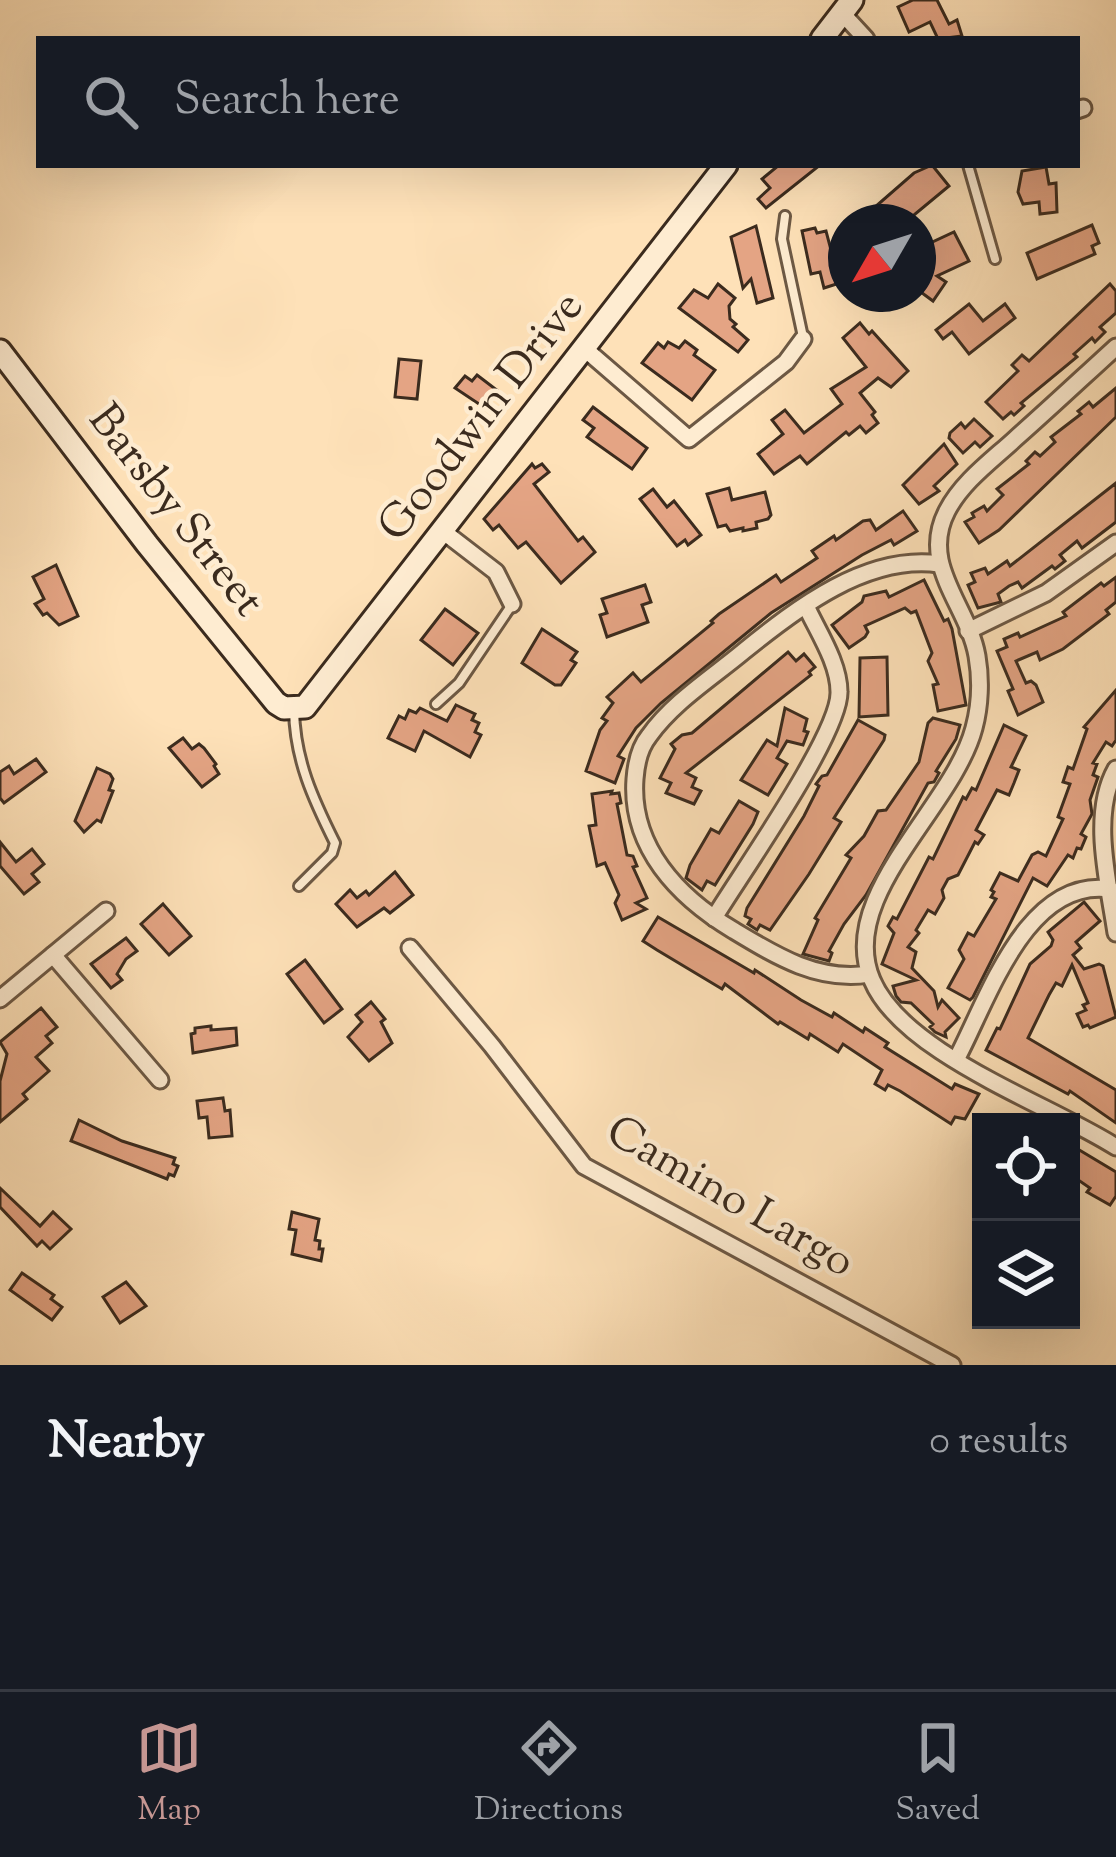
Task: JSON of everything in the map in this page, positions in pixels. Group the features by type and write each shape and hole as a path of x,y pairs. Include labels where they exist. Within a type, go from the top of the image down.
{"street":[{"path":"824,36 847,6 864,36"},
{"name":"Goodwin Drive","path":"294,709 315,699 724,168"},
{"path":"585,349 689,439 786,362 803,339"},
{"path":"1116,347 958,493 946,513 936,542 939,564 977,655 979,705 974,732 958,773 873,901 863,940 869,974 892,1013 956,1060 1116,1147"},
{"name":"Barsby Street","path":"0,351 147,544 276,702 294,709"},
{"path":"444,532 496,572 512,604"},
{"path":"968,631 1046,593 1116,543"},
{"path":"869,974 852,977 791,965 714,919 679,889 639,832 635,770 645,741 662,719 784,618 880,568 912,560 939,564"},
{"path":"714,919 829,732 840,696 836,671 806,606"},
{"path":"1116,769 1103,820 1116,933"},
{"path":"956,1060 1027,925 1051,902 1092,886 1113,891"},
{"path":"0,999 106,911"},
{"name":"Camino Largo","path":"410,948 584,1166 952,1365"},
{"path":"52,955 160,1080"}],"lane":[{"path":"969,168 995,259"},
{"path":"785,216 782,238 803,339"},
{"path":"436,704 459,683 512,604"},
{"path":"294,709 295,744 306,783 335,843 332,853 299,886"}],"building":[{"path":"913,0 937,0 949,24 957,20 962,36 937,36 930,22 909,32 898,7"},
{"path":"775,168 816,168 766,208 758,199 770,188 762,179"},
{"path":"925,168 934,168 949,186 927,204 878,204"},
{"path":"1046,168 1049,184 1056,183 1057,212 1040,214 1039,202 1023,204 1018,192 1022,171"},
{"path":"1092,225 1099,243 1092,246 1095,254 1037,279 1027,253"},
{"path":"756,226 773,298 757,303 751,279 743,288 731,237"},
{"path":"802,231 826,231 828,287 824,288 820,272 811,274"},
{"path":"954,232 969,261 937,276 946,282 936,297 936,240"},
{"path":"718,284 735,298 729,306 730,319 748,340 738,352 679,308 694,290 708,298"},
{"path":"1110,284 1116,291 1116,313 1100,327 1105,332 1074,354 1077,357 1021,403 1024,406 1014,415 1011,412 1003,419 986,402 1018,371 1012,365 1022,355 1029,361"},
{"path":"969,304 983,321 1005,304 1015,318 969,354 952,332 943,339 936,330"},
{"path":"860,323 908,371 891,387 878,378 860,393 878,423 866,433 860,426 849,435 846,432 807,464 800,456 774,474 758,454 783,434 772,420 785,410 804,433 842,404 831,389 866,367 843,338"},
{"path":"685,341 697,350 694,355 715,370 692,400 642,363 658,343 679,348"},
{"path":"399,359 421,361 417,399 395,397"},
{"path":"477,375 498,391 485,408 455,388 465,376 472,381"},
{"path":"1116,388 1116,417 999,530 979,543 965,522 974,517 972,513 984,506 987,511 1003,495 997,489 1029,464 1026,461 1035,452 1040,456 1055,442 1051,437 1081,414 1078,411 1089,402 1093,407"},
{"path":"593,407 647,448 632,469 587,437 594,428 583,420"},
{"path":"974,419 992,436 963,453 950,433"},
{"path":"944,444 957,464 934,486 939,491 919,504 903,485"},
{"path":"532,464 535,468 542,464 549,472 534,484 578,541 583,537 595,552 561,583 526,542 518,548 499,525 493,530 484,519"},
{"path":"1116,483 1116,522 1082,548 1077,541 1060,555 1065,561 1055,569 1052,566 1022,588 1018,582 1009,586 998,594 1001,602 978,608 968,585 975,582 971,573 985,568 988,574 1007,561 1010,566"},
{"path":"729,488 732,500 765,492 771,515 756,522 757,528 730,531 726,525 718,527 707,494"},
{"path":"653,489 667,507 674,501 701,535 688,545 685,540 677,546 640,499"},
{"path":"903,511 917,531 894,545 891,540 862,555 771,613 661,703 636,728 618,756 624,759 615,783 586,771 607,721 602,718 613,703 607,697 633,673 641,682 719,614 776,575 781,582 817,558 812,551 834,536 836,540 870,520 876,530"},
{"path":"56,565 78,616 59,625 35,604 44,599 33,577"},
{"path":"1116,577 1116,602 1106,610 1109,614 1063,649 1040,660 1037,652 1016,661 1026,683 1036,685 1043,702 1018,715 997,651 1007,647 1004,639 1018,633 1020,637 1066,616 1063,612"},
{"path":"924,580 952,629 966,705 938,711 933,685 938,684 928,661 932,653 916,611 905,608 865,626 865,637 849,648 832,625 864,596 886,591 889,597"},
{"path":"645,585 651,602 642,605 648,622 607,637 600,615 607,613 602,599"},
{"path":"445,609 478,633 453,665 421,640"},
{"path":"542,629 577,652 571,660 576,663 561,685 522,663"},
{"path":"788,652 796,661 804,654 815,667 811,675 686,773 696,778 692,787 701,791 694,804 666,793 671,783 660,778 675,749 671,744 692,733"},
{"path":"887,657 888,715 859,717 860,658"},
{"path":"1116,690 1116,740 1112,746 1106,742 1093,763 1097,764 1093,775 1098,777 1081,849 1077,848 1073,858 1068,855 1047,886 1033,878 970,1000 948,988 964,959 959,950 968,933 974,936 996,899 991,890 1000,873 1018,881 1032,855 1046,856 1063,819 1058,817 1070,784 1063,782 1068,767 1073,769 1084,727"},
{"path":"456,705 475,714 472,720 479,723 475,732 481,735 470,757 424,731 415,751 388,738 399,716 405,719 409,710 416,713 420,708 447,721"},
{"path":"785,708 807,719 804,731 808,732 803,745 787,741 777,758 787,764 768,795 741,780 767,740 777,746"},
{"path":"933,718 960,725 939,773 928,783 866,895 844,924 829,951 829,961 803,954 815,918 851,858 846,855 878,811 886,810 919,762"},
{"path":"858,720 885,735 884,740 834,818 841,822 809,874 770,930 760,925 757,930 748,924 747,908 804,816 816,784 827,775"},
{"path":"1004,725 1026,736 1011,767 1019,770 1009,795 997,790 976,830 984,835 975,842 958,875 948,879 935,914 928,910 908,947 916,952 912,968 934,991 938,1007 942,1000 959,1018 945,1032 946,1037 935,1032 911,1003 896,996 893,986 916,980 882,964 894,933 888,926 893,917 897,919 929,857 933,859 963,797 972,788 976,790"},
{"path":"183,738 192,749 199,744 216,764 219,774 202,787 169,748"},
{"path":"36,759 46,772 4,803 0,772 9,766 14,774"},
{"path":"97,768 110,774 109,790 113,791 101,822 97,820 84,832 75,821"},
{"path":"619,793 627,855 633,856 647,898 636,903 646,909 622,920 615,903 619,895 605,863 597,866 589,826 596,825 592,794"},
{"path":"739,801 758,812 715,885 707,881 702,890 686,878 690,865 711,829 719,833"},
{"path":"0,842 16,862 32,849 44,864 32,874 39,882 24,894 0,866"},
{"path":"395,872 413,895 390,913 384,908 357,927 336,904 350,890 357,898 366,891 369,895"},
{"path":"1084,902 1100,921 1076,942 1081,948 1073,955 1084,969 1103,966 1116,1017 1083,1027 1077,1014 1088,1003 1072,965 1062,986 1056,983 1028,1038 1116,1090 1116,1123 1070,1091 986,1050 1030,964 1051,946 1048,932"},
{"path":"163,904 191,936 169,955 141,924"},
{"path":"658,917 832,1017 834,1013 863,1032 865,1028 888,1043 885,1047 952,1089 955,1084 979,1094 965,1119 955,1117 951,1124 900,1091 888,1085 885,1090 875,1084 882,1070 843,1044 838,1052 810,1034 808,1039 778,1024 725,984 722,989 643,941"},
{"path":"126,938 137,951 117,974 122,980 111,988 91,964"},
{"path":"305,960 342,1009 324,1023 287,974"},
{"path":"371,1002 385,1019 381,1022 392,1043 369,1061 348,1037 362,1022 356,1015"},
{"path":"41,1008 57,1027 46,1036 52,1043 36,1057 49,1071 0,1122 0,1081 7,1054 0,1042"},
{"path":"211,1026 211,1030 236,1028 237,1045 193,1053 195,1028"},
{"path":"223,1098 225,1111 230,1110 232,1136 209,1138 207,1117 199,1118 197,1101"},
{"path":"79,1120 122,1141 175,1158 174,1176 169,1174 167,1179 71,1141"},
{"path":"1080,1150 1116,1172 1116,1196 1110,1205 1087,1192 1090,1188 1080,1181"},
{"path":"0,1188 40,1226 53,1212 71,1229 50,1249 42,1241 37,1246 0,1207"},
{"path":"292,1212 319,1219 315,1240 323,1249 321,1261 292,1254 296,1230 289,1229"},
{"path":"22,1273 54,1295 51,1299 62,1307 52,1320 10,1290"},
{"path":"126,1282 146,1306 120,1323 103,1297"}]}
